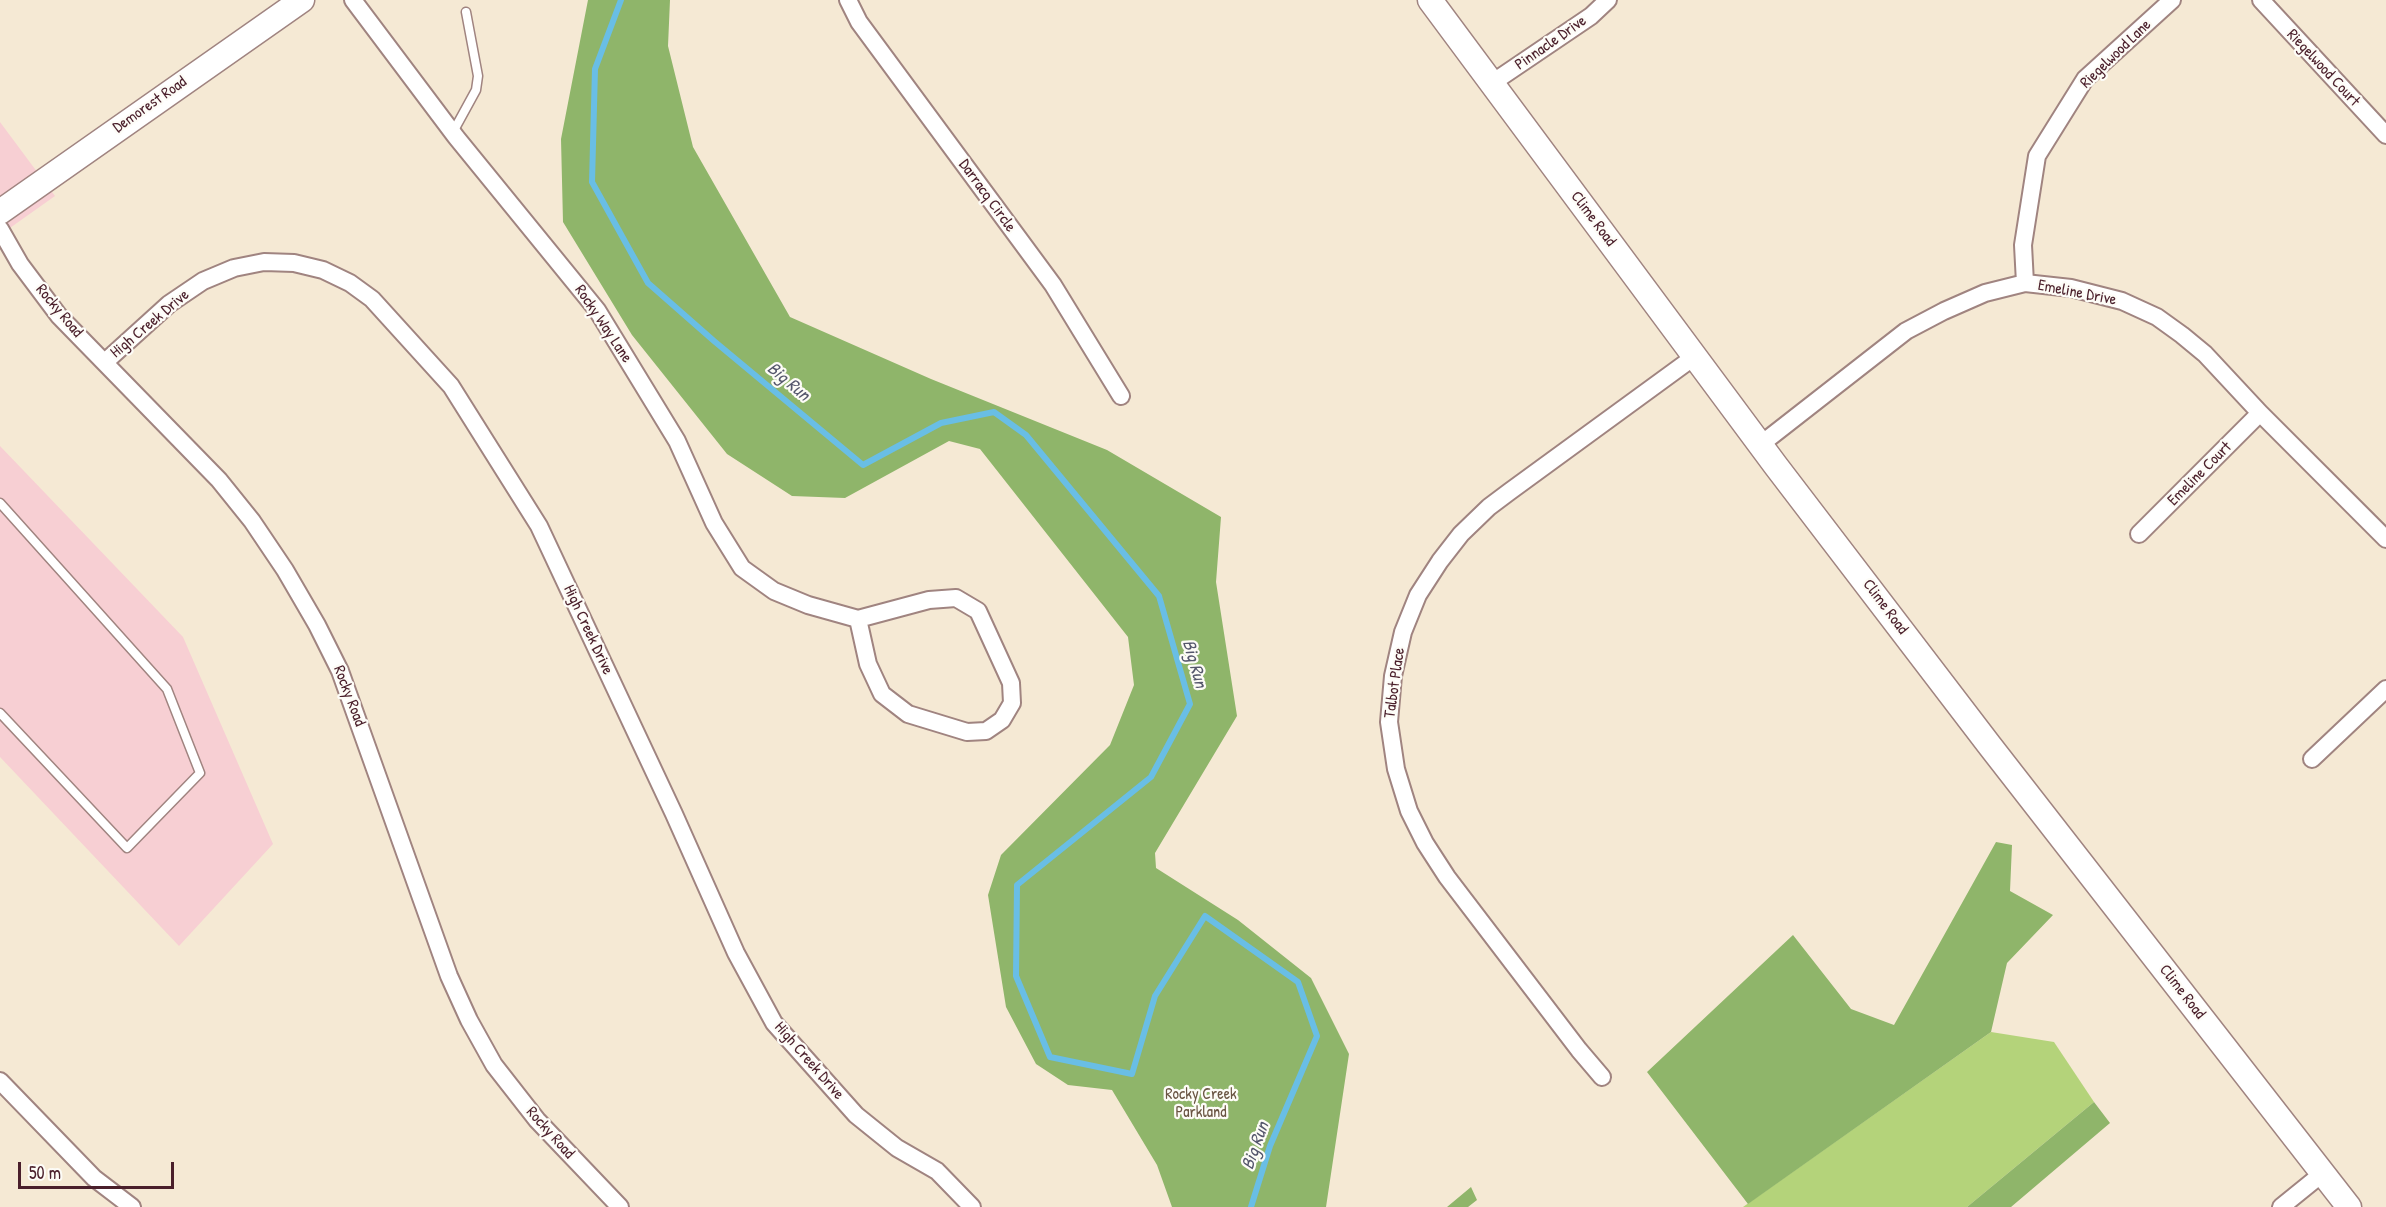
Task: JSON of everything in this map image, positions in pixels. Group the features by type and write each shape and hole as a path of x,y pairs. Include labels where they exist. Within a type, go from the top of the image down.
{"main road":[{"name":"Demorest Road","path":"1,214 302,0"},
{"name":"Clime Road","path":"1430,0 1760,445 1990,746 2349,1207"}],"street":[{"name":"Rocky Way Lane","path":"353,0 453,132 597,310 676,441 714,522 742,568 774,591 808,605 858,619"},
{"name":"Darracq Circle","path":"848,0 859,22 1053,285 1121,396"},
{"name":"Pinnacle Drive","path":"1492,83 1591,16 1608,0"},
{"name":"Riegelwood Lane","path":"2025,283 2023,245 2037,156 2085,79 2172,0"},
{"name":"Riegelwood Court","path":"2261,0 2386,135"},
{"name":"Rocky Road","path":"1,214 20,264 59,316 219,480 252,521 285,570 340,671 448,976 469,1020 494,1065 537,1120 620,1207"},
{"name":"High Creek Drive","path":"105,362 169,303 202,281 234,268 264,262 294,263 323,270 350,283 372,299 451,386 539,526 669,803 736,953 774,1023 856,1115 897,1148 937,1171 972,1207"},
{"name":"Emeline Drive","path":"1760,445 1906,331 1985,293 2025,283 2071,288 2122,301 2157,317 2205,354 2260,413 2386,539"},
{"name":"Talbot Place","path":"1602,1077 1447,877 1425,843 1409,811 1396,769 1389,722 1393,676 1403,632 1418,595 1461,534 1489,507 1695,357"},
{"name":"Emeline Court","path":"2139,534 2260,413"},
{"path":"956,598 978,611 1011,683 1011,703 1002,720 986,731 967,732 909,714 882,694 868,664 858,619 929,600 956,598"},
{"path":"2312,759 2386,689"},
{"path":"0,1081 94,1178 132,1207"},
{"path":"2281,1207 2323,1173"}],"lane":[{"path":"453,132 476,90 478,76 466,12"},
{"path":"0,503 167,689 200,773 127,848 0,713"}],"shaded area":[{"path":"0,122 55,196 0,235"},
{"path":"0,446 183,637 273,844 179,946 0,757"}],"green space":[{"name":"Rocky Creek Parkland","path":"588,0 670,0 668,46 693,147 790,317 931,379 1107,450 1221,517 1216,582 1237,716 1155,853 1156,868 1238,920 1311,978 1349,1054 1326,1207 1172,1207 1157,1165 1112,1090 1068,1085 1036,1064 1006,1007 988,895 1001,855 1110,745 1134,685 1128,637 980,449 949,441 845,498 792,496 727,454 632,335 563,222 561,139"},
{"path":"1996,842 2012,845 2010,891 2053,915 2007,963 1991,1032 1748,1204 1647,1072 1793,935 1851,1009 1894,1025"},
{"path":"1991,1032 2054,1042 2094,1102 1967,1207 1743,1207"},
{"path":"2094,1102 2110,1123 2011,1207 1967,1207"},
{"path":"1471,1187 1477,1200 1468,1207 1447,1207"}],"waterway":[{"name":"Big Run","path":"621,0 595,69 592,182 648,283 863,465 941,423 994,412 1026,435 1159,596 1190,704 1151,777 1017,885 1016,976 1050,1057 1132,1074 1155,996 1205,916 1298,982 1317,1036 1270,1146 1251,1207"}]}
